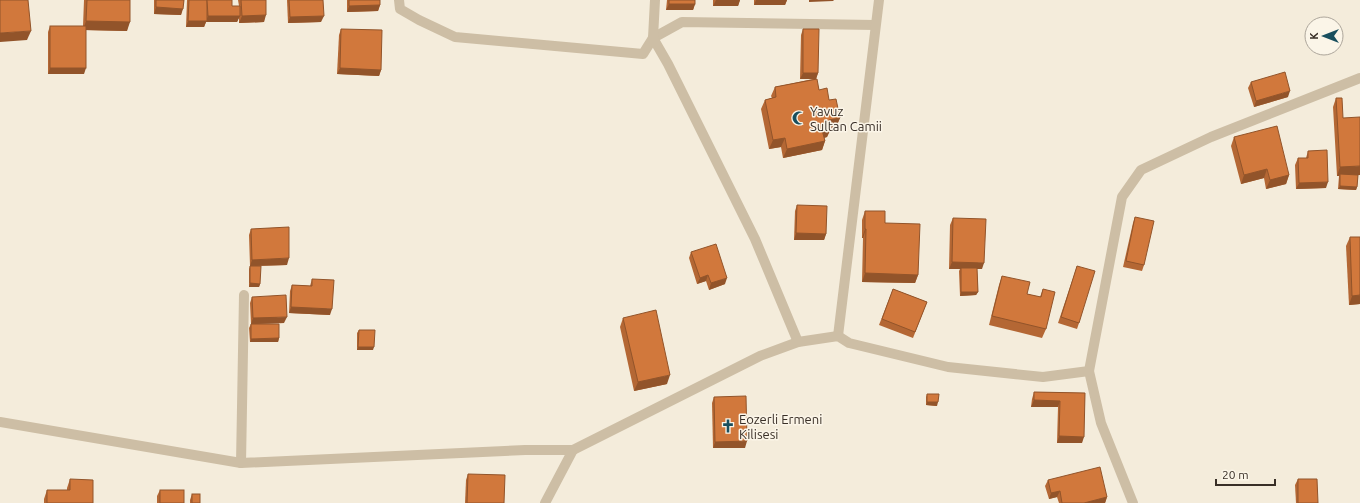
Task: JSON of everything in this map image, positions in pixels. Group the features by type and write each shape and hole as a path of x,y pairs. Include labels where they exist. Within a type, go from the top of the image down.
{"street":[{"path":"399,0 400,9 418,20 455,37 643,54 653,38 655,0"},
{"path":"838,336 879,0"},
{"path":"653,38 682,22 875,25"},
{"path":"653,38 668,64 756,239 798,342"},
{"path":"1133,503 1101,423 1089,371 1122,197 1141,170 1211,137 1360,78"},
{"path":"241,463 244,295"},
{"path":"0,422 241,463 525,450 573,450 760,356 798,342 838,336 849,343 948,367 1044,377 1089,371"},
{"path":"545,503 573,450"}],"building":[{"path":"0,0 28,0 31,31 0,33"},
{"path":"87,0 130,0 130,22 86,21"},
{"path":"156,0 184,0 183,9 156,7"},
{"path":"189,0 207,0 207,21 188,21"},
{"path":"207,0 232,0 232,6 240,6 240,16 208,16"},
{"path":"241,0 266,0 266,15 242,16"},
{"path":"289,0 323,0 324,16 290,17"},
{"path":"349,0 380,0 380,5 349,6"},
{"path":"669,0 695,0 695,4 669,4"},
{"path":"50,26 86,26 86,68 50,68"},
{"path":"341,29 382,30 381,70 340,68"},
{"path":"803,29 819,29 818,73 803,73"},
{"path":"1285,72 1290,91 1256,101 1251,82"},
{"name":"Yavuz Sultan Camii","path":"817,79 819,90 827,88 829,100 836,99 840,118 829,120 831,129 822,130 825,141 787,149 785,138 773,140 765,100 776,97 775,87"},
{"path":"1336,98 1342,98 1343,118 1360,117 1360,166 1340,167"},
{"path":"1277,126 1289,175 1270,180 1267,169 1244,175 1234,137"},
{"path":"1327,150 1328,182 1299,183 1298,158 1308,158 1308,151"},
{"path":"1340,174 1358,175 1357,187 1340,186"},
{"path":"797,205 827,206 826,234 796,233"},
{"path":"865,211 885,211 885,223 920,224 918,275 865,273"},
{"path":"1135,217 1154,221 1144,265 1126,261"},
{"path":"953,218 986,219 984,263 952,262"},
{"path":"289,227 289,258 252,260 251,229"},
{"path":"1350,237 1360,237 1360,295 1352,296"},
{"path":"716,244 727,278 711,283 708,275 700,278 691,252"},
{"path":"250,266 261,266 260,284 250,283"},
{"path":"1077,266 1095,271 1079,323 1061,317"},
{"path":"961,268 977,268 978,292 961,292"},
{"path":"1002,276 1030,282 1027,294 1041,297 1043,289 1055,292 1046,329 992,316"},
{"path":"312,279 334,280 332,309 291,307 292,285 312,286"},
{"path":"893,289 927,302 915,332 882,319"},
{"path":"286,295 287,317 253,318 252,297"},
{"path":"656,310 670,375 638,382 623,318"},
{"path":"251,324 279,324 279,338 251,339"},
{"path":"359,330 375,330 374,347 358,347"},
{"path":"1034,392 1085,393 1084,437 1059,436 1060,401 1034,400"},
{"path":"927,394 939,394 938,402 927,402"},
{"name":"Eozerli Ermeni Kilisesi","path":"746,396 747,441 715,442 714,397"},
{"path":"1100,467 1107,497 1084,503 1062,503 1060,491 1051,493 1048,480"},
{"path":"468,474 505,475 504,503 467,503"},
{"path":"70,479 93,480 93,503 47,503 47,490 70,490"},
{"path":"1298,479 1317,479 1318,503 1298,503"},
{"path":"160,490 184,490 184,503 160,503"},
{"path":"192,494 200,494 200,503 192,503"}],"place":[{"name":"Yavuz Sultan Camii","path":"799,118"},
{"name":"Eozerli Ermeni Kilisesi","path":"728,426"}]}
